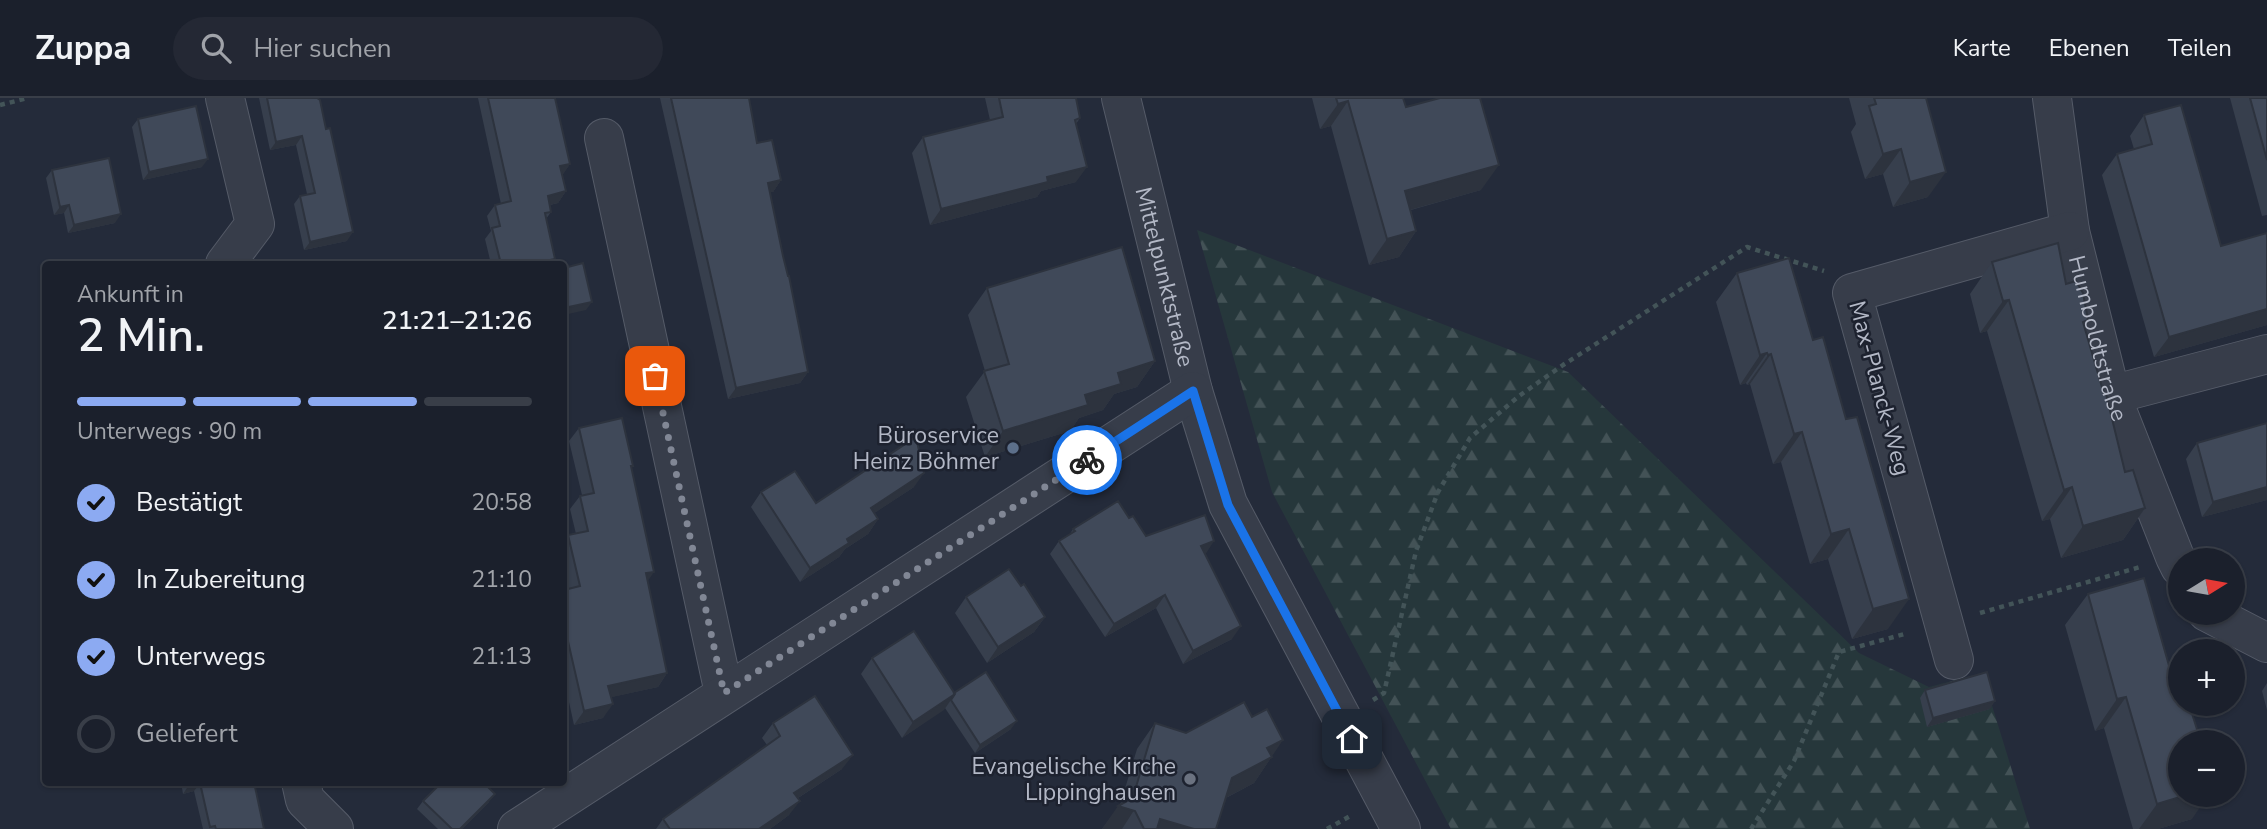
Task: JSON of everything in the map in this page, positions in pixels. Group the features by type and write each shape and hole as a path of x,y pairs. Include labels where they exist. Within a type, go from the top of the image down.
{"street":[{"path":"225,98 255,224 227,261"},
{"name":"Mittelpunktstraße","path":"1121,98 1193,391 1228,505 1401,829"},
{"name":"Humboldtstraße","path":"2052,98 2070,231 2112,395 2172,548"},
{"path":"604,138 724,693"},
{"name":"Max-Planck-Weg","path":"1954,660 1852,293 2070,231"},
{"path":"2112,395 2267,354"},
{"path":"523,827 724,693 1193,391"},
{"path":"2232,625 2267,643"},
{"path":"302,786 305,800 334,829"}],"path":[{"path":"0,105 27,98"},
{"path":"1342,719 1384,693 1416,551 1438,492 1470,438 1518,396 1746,247 1846,278 1852,293"},
{"path":"1751,829 1794,761 1839,652 2168,565"}],"green space":[{"path":"1197,230 1568,372 1859,653 1929,687 1982,673 2030,829 1451,829 1272,492"}],"building":[{"path":"267,98 320,100 326,129 330,128 353,232 310,242 300,196 315,193 302,136 276,142"},
{"path":"488,98 555,98 570,164 560,166 566,191 548,196 551,212 545,213 555,259 500,261 492,228 500,226 495,205 511,201"},
{"path":"671,98 749,98 757,143 772,140 781,180 768,183 808,372 736,388"},
{"path":"999,98 1076,98 1080,118 1075,120 1087,167 1047,177 1048,182 941,209 923,137 1003,117"},
{"path":"1336,98 1403,98 1406,107 1440,98 1480,98 1499,165 1405,191 1416,231 1387,239 1348,101 1338,104"},
{"path":"1874,98 1926,98 1946,172 1910,182 1901,149 1883,154 1869,106 1876,104"},
{"path":"2250,98 2267,98 2267,160"},
{"path":"2181,105 2221,246 2267,233 2267,309 2169,337 2117,154 2152,144 2144,115"},
{"path":"196,106 208,159 149,172 138,119"},
{"path":"109,158 121,214 74,225 69,205 60,207 52,170"},
{"path":"2058,243 2066,284 2076,281 2083,293 2088,320 2083,322 2106,394 2125,472 2133,470 2145,508 2083,526 2072,487 2064,490 2009,300 2003,301 1992,262"},
{"path":"1122,247 1155,361 1118,373 1121,384 1085,395 1088,405 1003,431 984,371 1009,364 987,288"},
{"path":"1789,258 1813,340 1823,337 1846,419 1857,417 1909,599 1873,609 1849,529 1831,534 1802,432 1794,434 1771,354 1760,355 1737,273"},
{"path":"583,263 592,302 567,307 567,267"},
{"path":"622,418 654,572 646,573 667,673 608,686 613,704 584,711 567,637 567,589 580,586 568,535 588,531 580,496 594,493 579,428"},
{"path":"2267,423 2267,487 2213,502 2197,443"},
{"path":"916,437 924,473 871,508 878,519 847,539 849,543 810,568 761,492 795,471 816,503"},
{"path":"1118,501 1129,518 1133,516 1146,536 1205,515 1214,541 1201,546 1241,626 1193,651 1165,595 1114,624 1059,541"},
{"path":"1009,569 1021,586 1024,584 1045,617 998,647 966,597"},
{"path":"2144,578 2168,662 2168,716 2193,716 2197,730 2168,730 2168,801 2157,804 2126,697 2117,699 2088,594"},
{"path":"914,631 955,694 913,722 872,658"},
{"path":"986,672 1017,721 980,745 951,700 954,693"},
{"path":"1987,672 1995,701 1933,718 1925,690"},
{"path":"815,696 853,755 794,793 800,801 759,829 670,829 663,819 780,736 773,723"},
{"name":"Evangelische Kirche Lippinghausen","path":"1244,702 1252,717 1267,709 1283,740 1267,748 1272,757 1232,778 1216,829 1194,829 1160,819 1157,829 1144,829 1135,811 1118,806 1147,790 1136,787 1155,723 1186,733"},
{"path":"201,786 255,786 264,829 210,827"},
{"path":"438,786 487,786 495,794 460,829 452,829 423,801"}],"way so far":[{"path":"655,376 724,693 1087,460"}],"place":[{"name":"Büroservice Heinz Böhmer","path":"1013,448"},
{"name":"Evangelische Kirche Lippinghausen","path":"1190,779"}],"route":[{"path":"1087,460 1193,391 1228,505 1352,739"}]}
